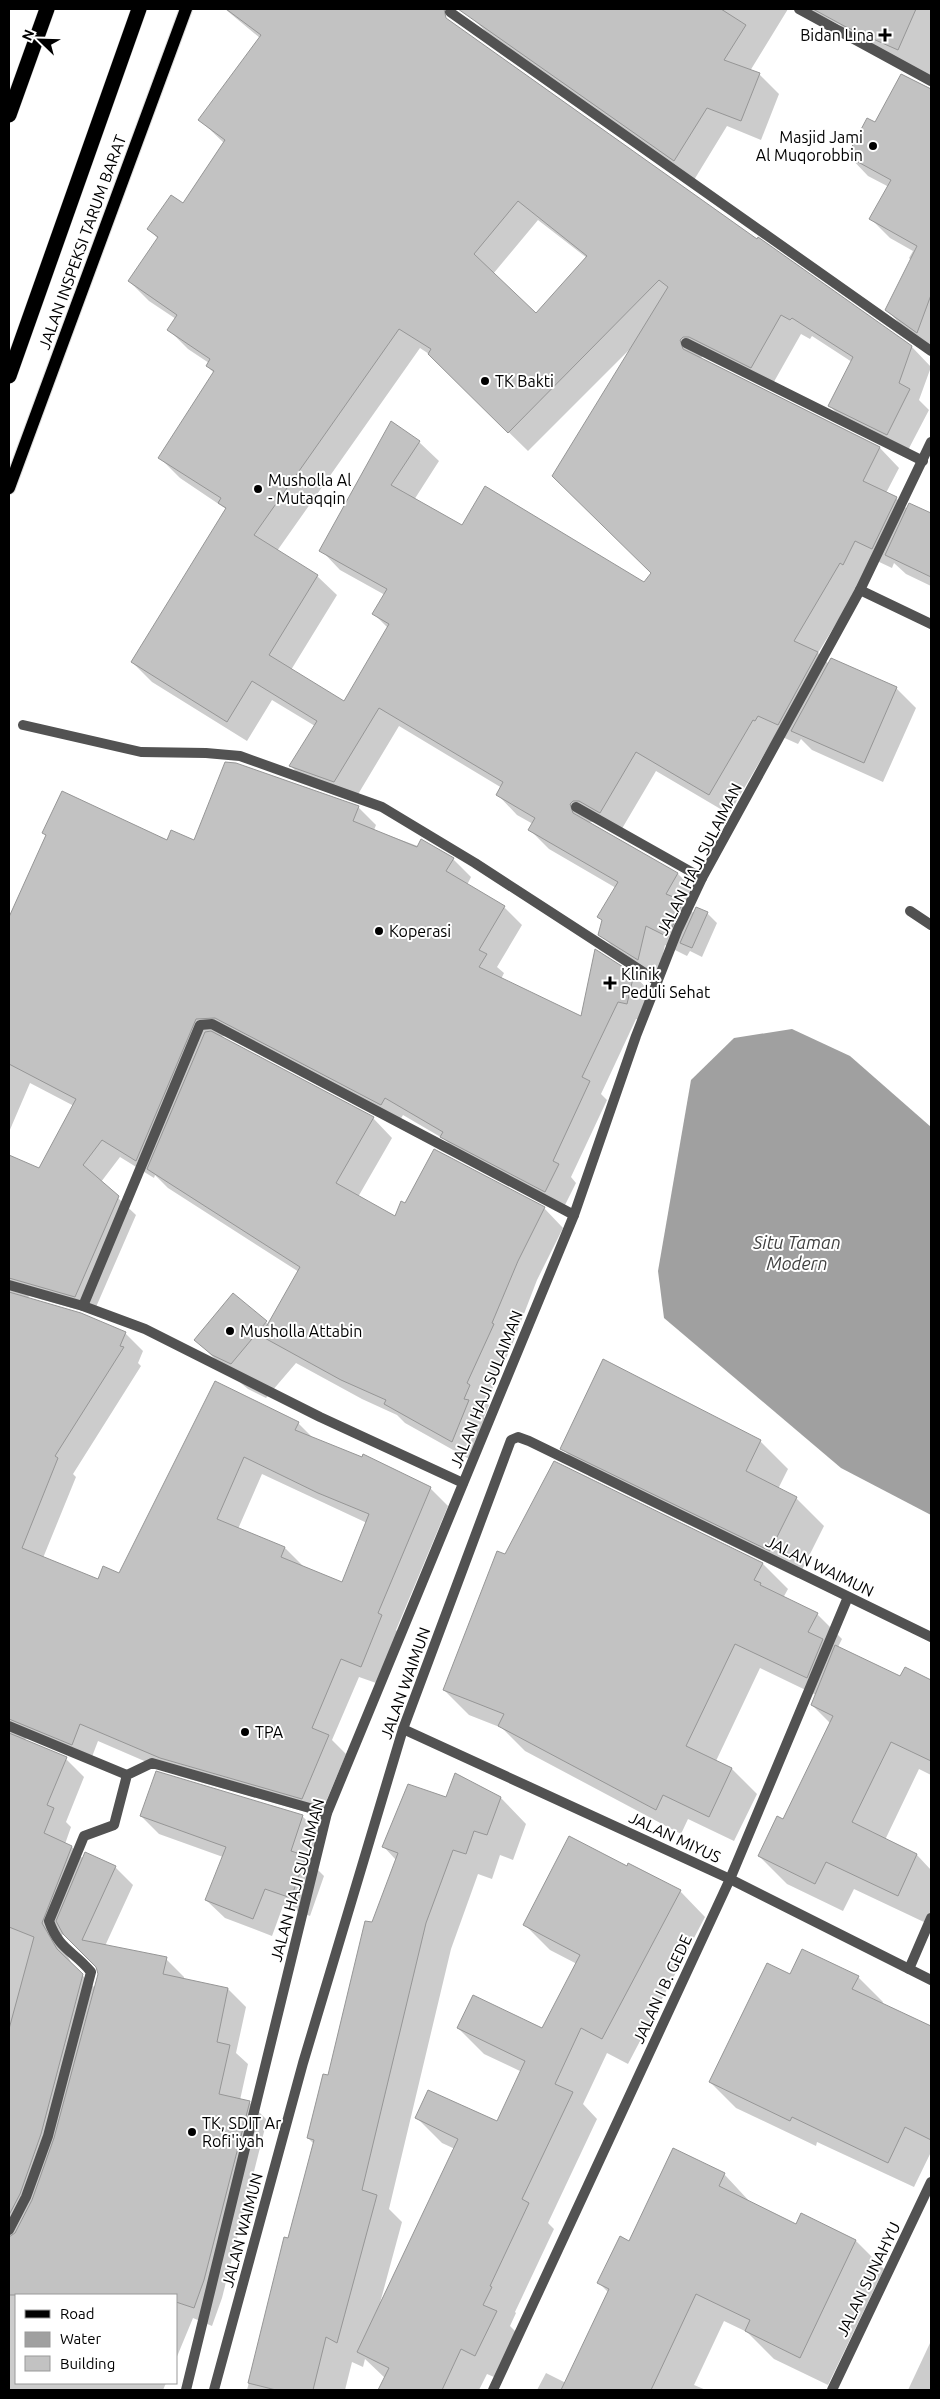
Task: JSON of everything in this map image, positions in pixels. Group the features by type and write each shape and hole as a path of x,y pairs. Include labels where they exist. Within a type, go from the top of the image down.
{"highway":[{"path":"9,115 48,9"},
{"path":"9,376 139,9"}],"main road":[{"name":"JALAN INSPEKSI TARUM BARAT","path":"9,488 186,9"}],"street":[{"path":"452,9 450,12 931,351"},
{"path":"799,9 931,81"},
{"path":"686,344 923,461"},
{"name":"JALAN HAJI SULAIMAN","path":"186,2390 327,1813 574,1215 657,981 678,929 702,878 860,590 931,442"},
{"path":"860,590 931,624"},
{"path":"23,726 140,752 206,753 240,756 382,807 475,864 657,981"},
{"path":"576,807 702,878"},
{"path":"910,911 931,925"},
{"path":"83,1306 200,1025 206,1023 212,1024 574,1215"},
{"path":"9,1285 83,1306 145,1329 320,1418 464,1483"},
{"name":"JALAN WAIMUN","path":"214,2390 304,2063 403,1730 508,1446 515,1438 529,1441 931,1638"},
{"name":"JALAN I B. GEDE","path":"493,2390 730,1879 848,1597"},
{"path":"9,1726 127,1775 152,1763 327,1813"},
{"name":"JALAN MIYUS","path":"403,1730 730,1879 931,1980"},
{"path":"9,2230 26,2196 48,2136 91,1972 80,1958 65,1949 54,1936 50,1921 84,1836 114,1825 127,1775"},
{"path":"908,1969 931,1918"},
{"name":"JALAN SUNAHYU","path":"832,2390 931,2182"}],"water":[{"name":"Situ Taman Modern","path":"792,1029 850,1056 931,1127 931,1515 841,1468 664,1318 658,1271 691,1080 734,1038"}],"building":[{"path":"226,9 444,9 446,18 757,239 758,237 912,346 899,383 910,389 887,435 828,406 853,357 792,318 790,320 781,315 751,368 689,337 683,337 680,340 683,349 880,447 863,481 897,497 872,549 855,541 843,565 840,563 794,641 818,652 778,725 758,716 755,721 753,720 709,795 636,752 600,813 579,801 573,801 570,804 573,813 678,873 666,894 683,901 668,937 646,926 638,960 598,935 602,920 597,917 618,882 528,830 535,818 496,795 503,782 379,708 334,782 289,766 317,721 252,681 227,722 131,662 226,508 218,503 221,498 158,458 214,371 206,366 210,359 167,330 177,315 128,281 158,237 147,229 171,195 183,203 225,140 198,120 261,35","holes":["518,201 587,256 536,313 474,254","659,280 668,287 552,476 651,573 644,582 485,486 462,525 391,485 420,441 391,421 319,551 387,589 372,614 389,624 344,701 269,655 318,575 254,535 399,329 431,349 428,354 508,433"]},
{"path":"458,9 721,9 746,25 724,60 760,73 741,121 707,108 674,161"},
{"name":"Bidan Lina","path":"813,9 916,9 898,50 846,27"},
{"path":"901,74 931,89 931,295 917,333 885,310 917,246 869,219 891,180 847,156 867,118 875,122"},
{"path":"909,503 931,513 931,577 885,555"},
{"path":"831,658 897,687 864,763 791,731"},
{"path":"225,762 236,763 359,806 353,821 417,847 421,839 454,858 446,871 505,906 479,950 487,954 479,967 581,1016 595,949 634,974 627,1004 618,1002 582,1077 590,1081 553,1161 559,1164 545,1192 440,1137 443,1132 385,1098 381,1105 215,1018 196,1019 136,1161 102,1140 83,1165 119,1196 75,1297 9,1278 9,1155 39,1168 76,1099 9,1064 9,917 46,835 42,833 62,791 167,840 171,830 194,840"},
{"path":"696,907 708,912 692,948 680,943"},
{"path":"211,1031 374,1117 336,1183 395,1216 401,1201 405,1203 434,1149 545,1207 518,1261 492,1323 494,1324 467,1383 470,1385 464,1399 469,1400 452,1442 384,1404 386,1400 341,1380 261,1336 300,1267 147,1169 205,1032"},
{"path":"9,1292 81,1313 126,1332 120,1346 124,1347 55,1456 58,1458 22,1548 98,1579 103,1566 119,1573 215,1381 299,1422 295,1430 362,1457 363,1454 431,1487 378,1613 382,1615 361,1667 341,1659 312,1728 329,1735 302,1799 160,1758 80,1724 72,1745 9,1719","holes":["244,1457 318,1493 369,1514 342,1582 281,1557 285,1547 217,1519"]},
{"name":"Musholla Attabin","path":"233,1293 267,1321 231,1364 212,1355 194,1340"},
{"path":"603,1359 761,1440 746,1471 797,1497 770,1551 560,1449"},
{"path":"554,1461 763,1563 754,1580 761,1583 760,1585 818,1613 808,1632 823,1639 807,1678 735,1644 686,1746 732,1768 709,1817 663,1795 656,1810 498,1726 504,1714 443,1690 497,1551 505,1554"},
{"path":"835,1645 900,1676 905,1667 931,1680 931,1761 891,1742 852,1822 917,1854 898,1896 826,1862 815,1884 758,1856 777,1816 783,1819 833,1716 811,1705"},
{"path":"9,1733 67,1757 47,1805 54,1808 44,1833 72,1846 42,1923 57,1949 83,1974 41,2134 20,2194 9,2215 9,2029 34,1937 9,1927"},
{"path":"156,1771 303,1815 291,1851 306,1856 291,1898 265,1889 253,1919 205,1900 226,1847 140,1816"},
{"path":"455,1773 501,1797 487,1835 474,1831 466,1854 453,1850 426,1923 362,2190 377,2195 337,2343 326,2337 313,2390 276,2390 248,2383 284,2237 288,2238 314,2140 307,2138 323,2074 328,2075 365,1921 372,1922 398,1853 382,1847 408,1784 446,1797"},
{"path":"569,1836 627,1866 628,1863 681,1890 602,2039 581,2028 555,2084 573,2092 522,2199 529,2203 483,2305 497,2311 475,2356 461,2349 442,2390 378,2390 389,2368 357,2352 458,2139 415,2118 428,2090 497,2121 525,2061 457,2028 473,1995 542,2028 580,1955 523,1925"},
{"path":"85,1852 116,1866 82,1940 167,1957 163,1974 228,1988 217,2042 230,2045 219,2094 250,2101 204,2280 194,2308 178,2303 178,2294 9,2295 9,2237 15,2233 32,2200 54,2138 98,1974 96,1967 63,1934 56,1921"},
{"path":"802,1949 859,1976 852,1989 931,2026 931,2140 905,2127 888,2163 792,2117 790,2121 709,2082 767,1963 790,1974"},
{"path":"673,2148 725,2173 719,2186 796,2224 801,2213 856,2240 800,2358 745,2331 750,2320 696,2294 651,2390 561,2390 609,2289 597,2283 620,2236 629,2241"}],"place":[{"name":"Bidan Lina","path":"885,35"},
{"name":"Masjid Jami Al Muqorobbin","path":"873,146"},
{"name":"TK Bakti","path":"485,381"},
{"name":"Musholla Al - Mutaqqin","path":"258,489"},
{"name":"Koperasi","path":"379,931"},
{"name":"Klinik Peduli Sehat","path":"610,983"},
{"name":"Musholla Attabin","path":"230,1331"},
{"name":"TPA","path":"245,1732"},
{"name":"TK, SDIT Ar Rofi'iyah","path":"192,2132"}]}
